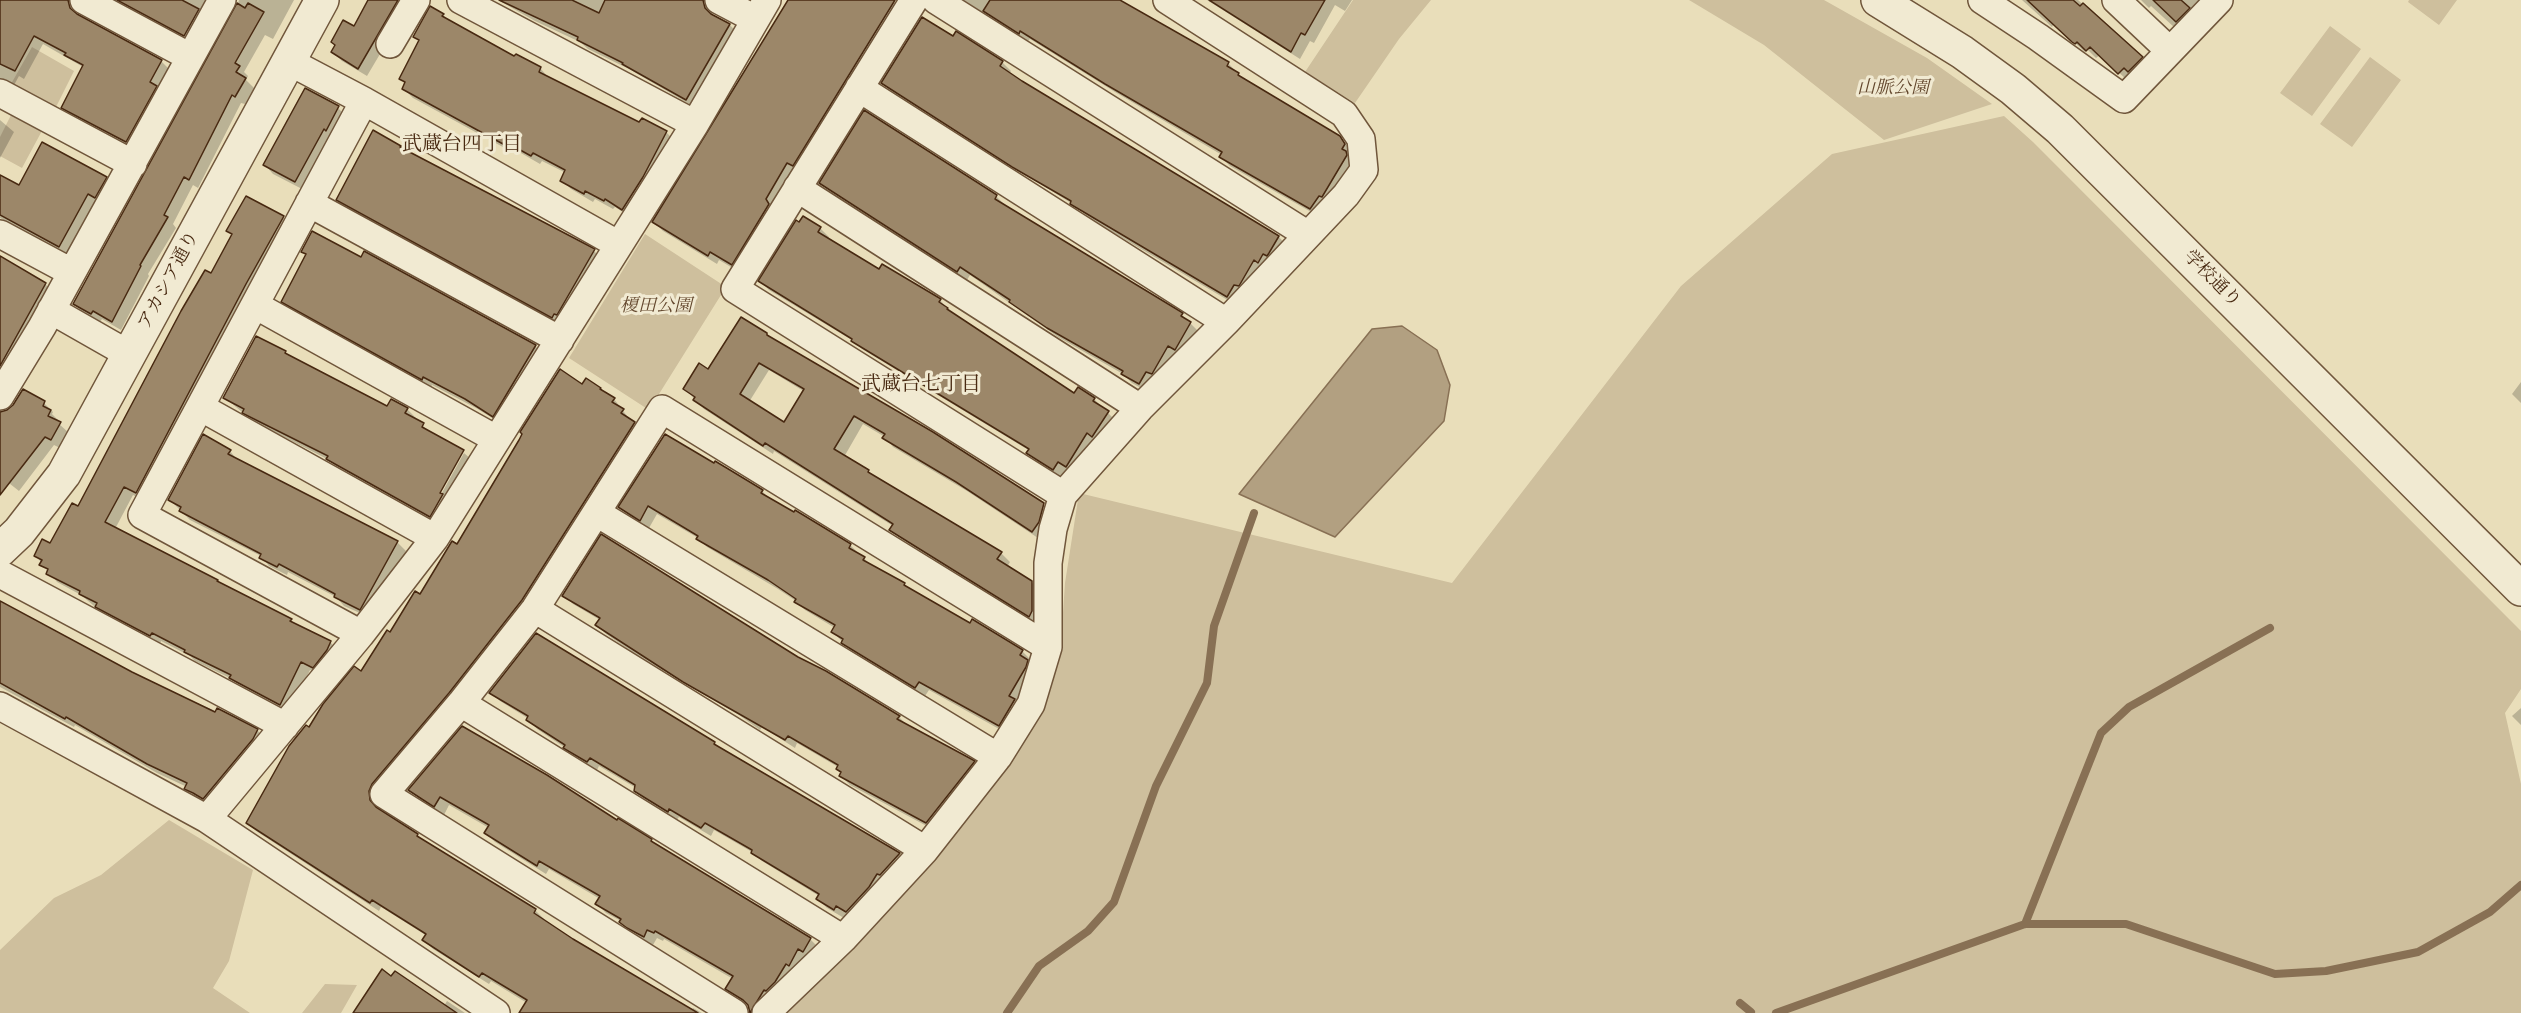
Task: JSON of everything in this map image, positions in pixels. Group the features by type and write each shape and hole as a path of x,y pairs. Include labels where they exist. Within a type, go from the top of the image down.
{"street":[{"path":"84,0 190,57"},
{"path":"4,380 51,310 222,0"},
{"name":"アカシア通り","path":"0,550 18,532 64,474 322,0"},
{"path":"390,44 416,0"},
{"path":"461,0 695,124"},
{"path":"207,819 361,634 435,538 620,245 695,124 761,10 719,0"},
{"path":"914,0 735,289 1063,495"},
{"path":"936,0 1308,235"},
{"path":"766,1013 843,939 925,850 998,757 1031,704 1048,647 1048,563 1053,529 1063,495 1140,408 1226,322 1346,195 1364,170 1361,138 1344,114 1167,0"},
{"name":"学校通り","path":"1878,0 1962,52 2013,89 2060,129 2521,589"},
{"path":"1982,0 2124,99 2219,0"},
{"path":"2116,0 2170,51"},
{"path":"288,61 364,101 620,245"},
{"path":"859,88 1226,322"},
{"path":"0,93 133,164"},
{"path":"361,634 142,515 364,101"},
{"path":"797,188 1140,408"},
{"path":"309,203 560,340"},
{"path":"0,234 71,272"},
{"path":"255,305 496,439"},
{"path":"51,310 130,355"},
{"path":"200,407 435,538"},
{"path":"734,1013 384,794 461,703 535,609 662,409 1048,647"},
{"path":"597,513 998,757"},
{"path":"0,574 285,726"},
{"path":"535,609 925,850"},
{"path":"461,703 843,939"},
{"path":"0,706 207,819 496,1013"}],"green space":[{"path":"1353,0 1431,0 1399,39 1355,103 1305,72"},
{"name":"山脈公園","path":"1689,0 1824,0 1927,58 1992,104 1884,140 1764,45"},
{"path":"2409,0 2457,0 2439,25 2408,2"},
{"path":"2330,26 2361,49 2312,116 2280,93"},
{"path":"32,47 74,71 55,109 11,84"},
{"path":"2370,57 2401,80 2352,147 2320,124"},
{"path":"13,111 44,127 22,168 0,156 0,137"},
{"path":"2004,116 2033,142 2521,631 2521,689 2505,713 2521,784 2521,1013 787,1013 815,980 936,858 1042,705 1060,657 1065,583 1079,493 1452,583 1681,286 1832,154"},
{"name":"榎田公園","path":"645,234 726,287 649,410 569,358"},
{"path":"169,820 253,870 229,961 213,988 250,1013 0,1013 0,950 54,898 101,875"},
{"path":"325,984 357,985 341,1013 302,1013"}],"shaded area":[{"path":"1402,326 1437,350 1450,385 1444,421 1335,537 1239,494 1372,329"}],"building":[{"path":"0,0 68,0 70,8 77,14 162,60 150,82 157,86 126,142 61,108 83,65 64,55 66,53 34,36 15,71 0,64"},
{"path":"117,0 182,0 199,9 184,36"},
{"path":"368,0 398,0 358,69 331,52 335,45 331,42 343,20 354,26"},
{"path":"499,0 572,0 599,13 605,0 703,0 705,8 711,14 730,24 686,100 623,63 577,40 578,37"},
{"path":"788,0 895,0 793,166 787,163 766,199 769,204 732,265 710,252 708,256 652,222"},
{"path":"990,0 1120,0 1229,62 1227,66 1239,73 1238,75 1340,136 1345,144 1342,149 1347,155 1322,197 1319,196 1310,209 1219,157 1222,152 983,11"},
{"path":"1209,0 1325,0 1305,35 1301,33 1291,52"},
{"path":"2027,0 2073,0 2080,6 2083,3 2143,57 2128,72 2124,68 2118,74 2090,47 2086,51 2077,42 2075,44 2072,42"},
{"path":"2153,0 2181,0 2190,8 2176,22"},
{"path":"237,3 245,8 248,3 264,12 235,63 240,66 236,72 246,78 235,97 232,95 189,180 184,177 164,215 168,217 140,265 112,322 93,311 91,314 73,304"},
{"path":"430,6 444,14 442,16 514,56 516,54 541,67 539,72 639,122 642,118 667,131 643,177 622,210 605,199 604,201 585,191 584,194 560,181 565,170 533,153 531,156 504,141 503,144 402,89 405,82 399,79 419,40 413,37"},
{"path":"922,17 953,36 956,31 1003,61 1000,66 1022,81 1279,236 1267,256 1263,254 1258,263 1254,260 1239,286 1234,285 1227,297 1070,204 1071,201 1012,167 881,83"},
{"path":"305,88 339,106 295,182 263,165"},
{"path":"864,110 997,195 995,199 1183,313 1181,316 1191,322 1175,350 1168,346 1152,374 1146,372 1139,384 1121,374 1123,371 1047,328 960,267 957,272 819,183"},
{"path":"373,130 400,147 595,249 557,315 554,314 552,318 336,200"},
{"path":"42,142 107,177 95,198 88,194 59,247 0,215 0,175 19,185"},
{"path":"246,196 284,216 136,493 124,487 105,522 331,641 313,668 301,662 280,705 229,678 231,675 184,652 185,650 152,633 150,636 95,607 97,603 79,594 80,591 46,574 48,569 39,565 42,560 34,556 42,539 50,543 72,503 78,506 181,311 205,270 211,273 232,234 226,231"},
{"path":"803,216 821,227 818,232 879,269 882,264 941,299 939,302 947,309 1074,393 1078,387 1095,398 1093,401 1109,411 1092,437 1087,433 1066,467 1058,462 1053,470 1026,453 1029,449 851,341 852,339 758,281 796,220 799,222"},
{"path":"312,231 361,257 364,251 536,345 493,417 465,399 423,377 422,380 281,302 306,254 301,252"},
{"path":"0,256 46,283 0,366"},
{"path":"741,317 767,335 933,432 1044,503 1039,522 1032,532 956,482 882,438 885,434 854,416 834,449 869,470 868,472 1002,552 997,559 1032,581 1032,611 1029,617 889,530 893,524 765,443 763,446 693,400 695,397 683,389 699,363 708,369","holes":["759,363 804,389 784,422 740,394"]},
{"path":"256,336 387,406 391,399 408,408 405,413 424,423 422,427 464,450 440,493 443,494 430,517 326,459 328,456 242,413 244,409 223,398"},
{"path":"560,369 582,384 586,378 601,388 615,398 612,402 624,409 621,413 635,422 522,600 449,693 372,784 369,791 370,800 376,807 418,834 417,836 536,909 534,913 573,939 698,1013 519,1013 527,1000 482,973 479,977 422,940 426,934 372,900 370,903 246,823 289,746 306,725 309,727 323,704 354,666 361,671 387,630 390,632 415,591 420,594 452,541 457,544 519,440 522,434 520,432"},
{"path":"23,389 45,401 43,406 51,410 48,416 61,422 51,440 45,437 0,495 0,412 13,405"},
{"path":"203,434 231,450 228,454 398,541 360,610 279,564 277,567 259,558 261,554 179,511 181,507 168,500"},
{"path":"665,434 714,463 715,461 763,490 761,493 794,512 795,510 851,544 849,548 865,557 863,560 905,583 904,585 970,623 972,619 1023,650 1020,655 1028,660 1026,667 1009,696 1015,699 999,726 919,682 915,688 841,643 843,639 831,632 835,625 794,602 796,599 768,580 696,539 698,536 648,506 640,521 618,507"},
{"path":"601,534 798,657 826,671 900,716 897,719 975,761 926,823 839,776 841,772 836,769 838,765 788,736 785,740 683,682 595,625 600,618 562,596"},
{"path":"0,601 132,672 215,712 217,708 258,729 253,739 203,799 184,789 187,783 147,764 66,717 65,719 0,683"},
{"path":"536,633 715,742 714,744 900,853 880,875 877,874 869,887 846,912 836,906 834,910 816,899 819,894 751,853 752,850 705,823 701,828 669,809 668,812 634,791 635,785 590,758 587,762 563,748 565,745 526,720 528,716 489,693"},
{"path":"462,726 547,775 617,820 618,818 652,839 651,841 811,938 803,952 798,949 789,966 786,964 775,982 766,991 764,990 750,1013 748,1005 743,1000 725,989 733,976 655,931 654,933 647,930 644,937 627,928 619,922 621,919 595,904 600,896 539,861 537,866 484,833 489,825 440,797 434,807 408,790"},
{"path":"382,969 391,976 395,971 457,1013 353,1013"}],"waterway":[{"path":"1007,1013 1039,966 1088,931 1114,902 1156,786 1207,683 1214,626 1254,513"},
{"path":"2025,924 2101,733 2129,707 2270,628"},
{"path":"1776,1013 2025,924 2126,924 2275,974 2326,971 2418,952 2490,912 2521,885"},
{"path":"1740,1003 1751,1012"}],"district":[{"name":"武蔵台四丁目","path":"462,146"},
{"name":"武蔵台七丁目","path":"921,386"}]}
